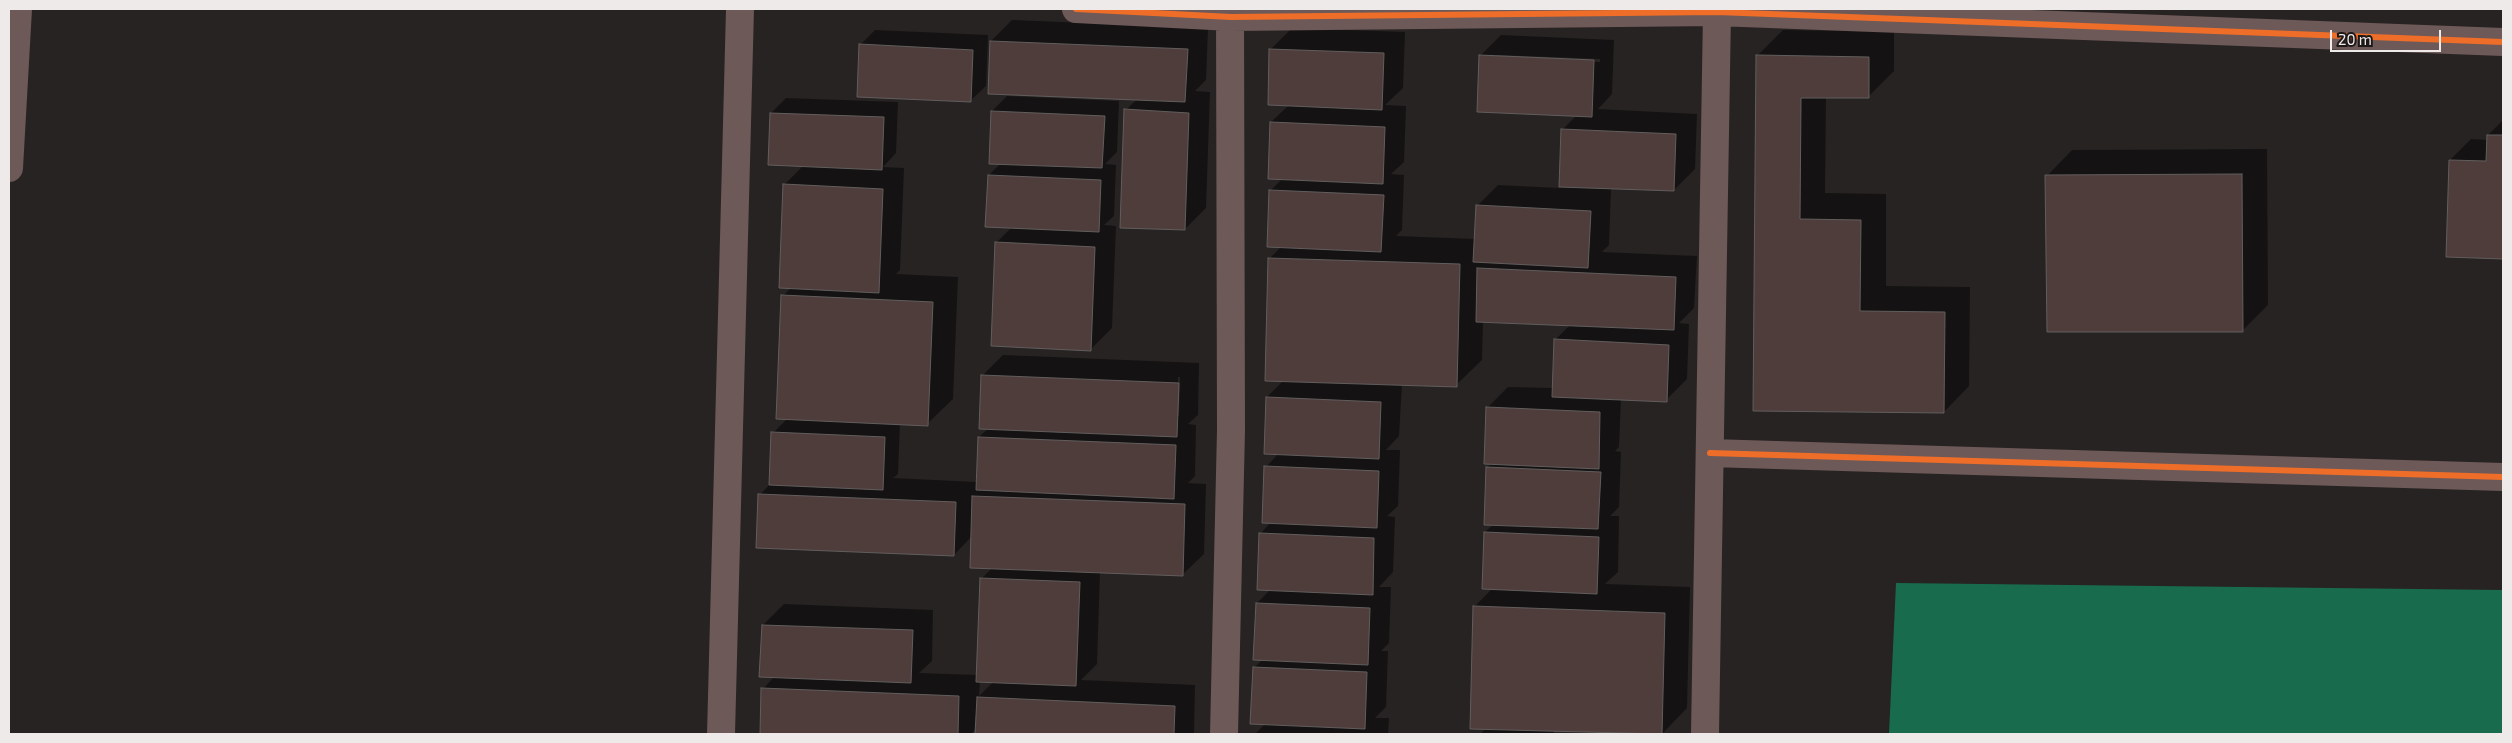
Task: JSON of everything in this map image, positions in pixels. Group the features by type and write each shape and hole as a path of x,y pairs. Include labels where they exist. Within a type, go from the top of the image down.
{"street":[{"path":"9,168 18,9"},
{"path":"721,734 740,9"},
{"path":"1076,9 1230,13 1717,12 2503,42"},
{"path":"1705,734 1717,12"},
{"path":"1224,734 1231,430 1230,13"},
{"path":"1710,453 2503,477"}],"shaded area":[{"path":"1896,583 2503,590 2503,734 1889,734"}],"building":[{"path":"990,41 1188,49 1185,102 988,94"},
{"path":"859,44 973,50 971,102 857,97"},
{"path":"1269,49 1384,53 1382,110 1268,105"},
{"path":"1479,55 1594,60 1592,117 1477,112"},
{"path":"1756,55 1869,57 1869,98 1801,98 1800,219 1861,220 1860,311 1945,312 1944,413 1753,411"},
{"path":"1124,109 1189,113 1185,230 1120,228"},
{"path":"991,111 1105,116 1102,168 989,164"},
{"path":"770,113 884,117 882,170 768,165"},
{"path":"1270,122 1385,127 1383,184 1268,179"},
{"path":"1561,129 1676,134 1674,191 1559,187"},
{"path":"2487,135 2503,135 2503,259 2446,257 2449,160 2486,161"},
{"path":"2242,174 2243,332 2047,332 2045,175"},
{"path":"988,175 1101,180 1099,232 985,227"},
{"path":"783,184 883,189 879,293 779,288"},
{"path":"1269,190 1384,195 1381,252 1267,247"},
{"path":"1476,205 1591,211 1588,268 1473,262"},
{"path":"995,242 1095,247 1091,351 991,346"},
{"path":"1268,258 1460,264 1457,387 1265,381"},
{"path":"1477,268 1676,277 1674,330 1476,322"},
{"path":"781,295 933,302 928,426 776,419"},
{"path":"1554,339 1669,345 1667,402 1552,397"},
{"path":"981,375 1179,383 1177,437 979,429"},
{"path":"1266,397 1381,402 1379,459 1264,454"},
{"path":"1486,407 1600,412 1599,469 1484,464"},
{"path":"771,432 885,437 883,490 769,485"},
{"path":"978,437 1176,445 1174,499 976,490"},
{"path":"1264,466 1379,471 1377,528 1262,523"},
{"path":"1486,467 1601,472 1598,529 1484,525"},
{"path":"758,494 956,502 954,556 756,548"},
{"path":"972,496 1185,504 1183,576 970,568"},
{"path":"1484,532 1599,537 1597,594 1482,589"},
{"path":"1259,533 1374,538 1373,595 1257,590"},
{"path":"980,578 1080,582 1076,686 976,682"},
{"path":"1256,603 1370,608 1368,665 1253,660"},
{"path":"1473,606 1665,613 1662,734 1470,729"},
{"path":"762,625 913,630 911,683 759,677"},
{"path":"1253,667 1367,672 1365,729 1250,724"},
{"path":"761,688 959,696 958,734 760,734"},
{"path":"977,697 1175,706 1174,734 975,734"}],"cycle path":[{"path":"1076,9 1231,17 1717,12 2503,42"},
{"path":"1710,453 2503,477"}]}
